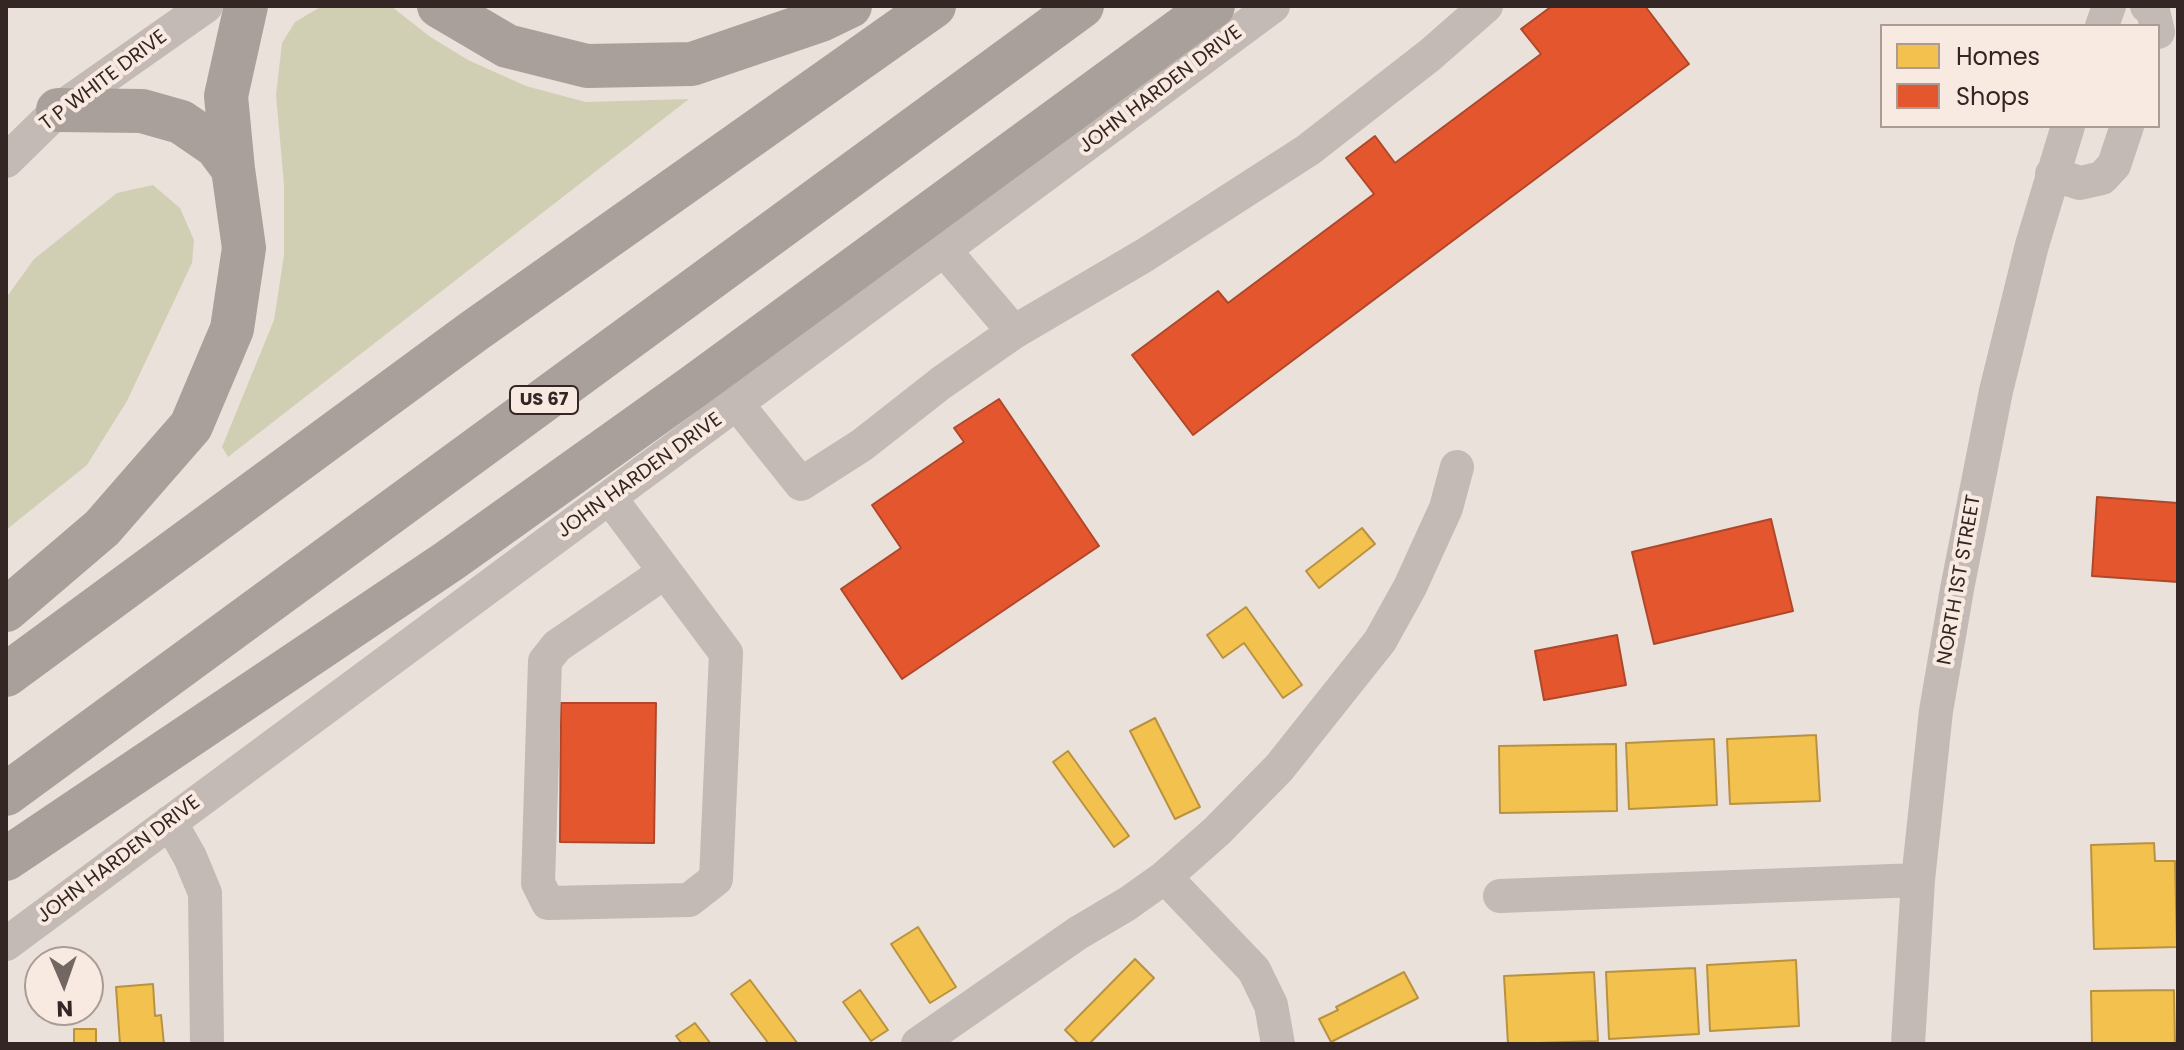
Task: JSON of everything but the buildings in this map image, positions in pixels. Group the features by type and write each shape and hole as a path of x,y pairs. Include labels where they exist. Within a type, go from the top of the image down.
{"highway":[{"path":"6,610 102,528 191,426 232,329 244,248 226,96 246,6"},
{"path":"439,6 507,46 587,66 692,64 821,20 850,6"},
{"path":"484,6 507,46"},
{"path":"6,675 474,331 934,6"},
{"name":"US 67","path":"6,794 1082,6"},
{"path":"6,859 449,561 693,387 1213,6"},
{"path":"58,110 142,111 181,122 216,146 233,169"}],"street":[{"name":"T P WHITE DRIVE","path":"6,161 58,110 206,6"},
{"name":"JOHN HARDEN DRIVE","path":"6,944 1273,6"},
{"path":"737,404 801,484 862,445 941,383 1014,332 1145,255 1308,150 1430,55 1486,6"},
{"path":"2147,6 2153,11 2156,24"},
{"name":"NORTH 1ST STREET","path":"1908,1044 1918,880 1936,711 1957,589 1996,391 2052,174 2067,128"},
{"path":"2052,174 2080,183 2102,178 2114,165 2126,128"},
{"path":"945,251 1014,332"},
{"path":"918,1044 1165,877 1217,831 1279,768 1380,641 1410,587 1446,508 1457,467"},
{"path":"610,498 726,653 716,879 689,900 548,903 538,883 545,661 557,646 665,572"},
{"path":"170,822 190,857 205,893 207,1044"},
{"path":"1165,877 1254,970 1271,1005 1278,1044"},
{"path":"1500,896 1918,880"}],"green space":[{"path":"322,6 391,6 429,36 468,60 526,86 586,102 689,99 228,457 222,447 274,320 284,255 284,185 276,95 282,43 295,22"},
{"path":"153,185 180,208 194,240 192,263 127,401 87,465 6,530 6,298 34,259 117,193"}]}
